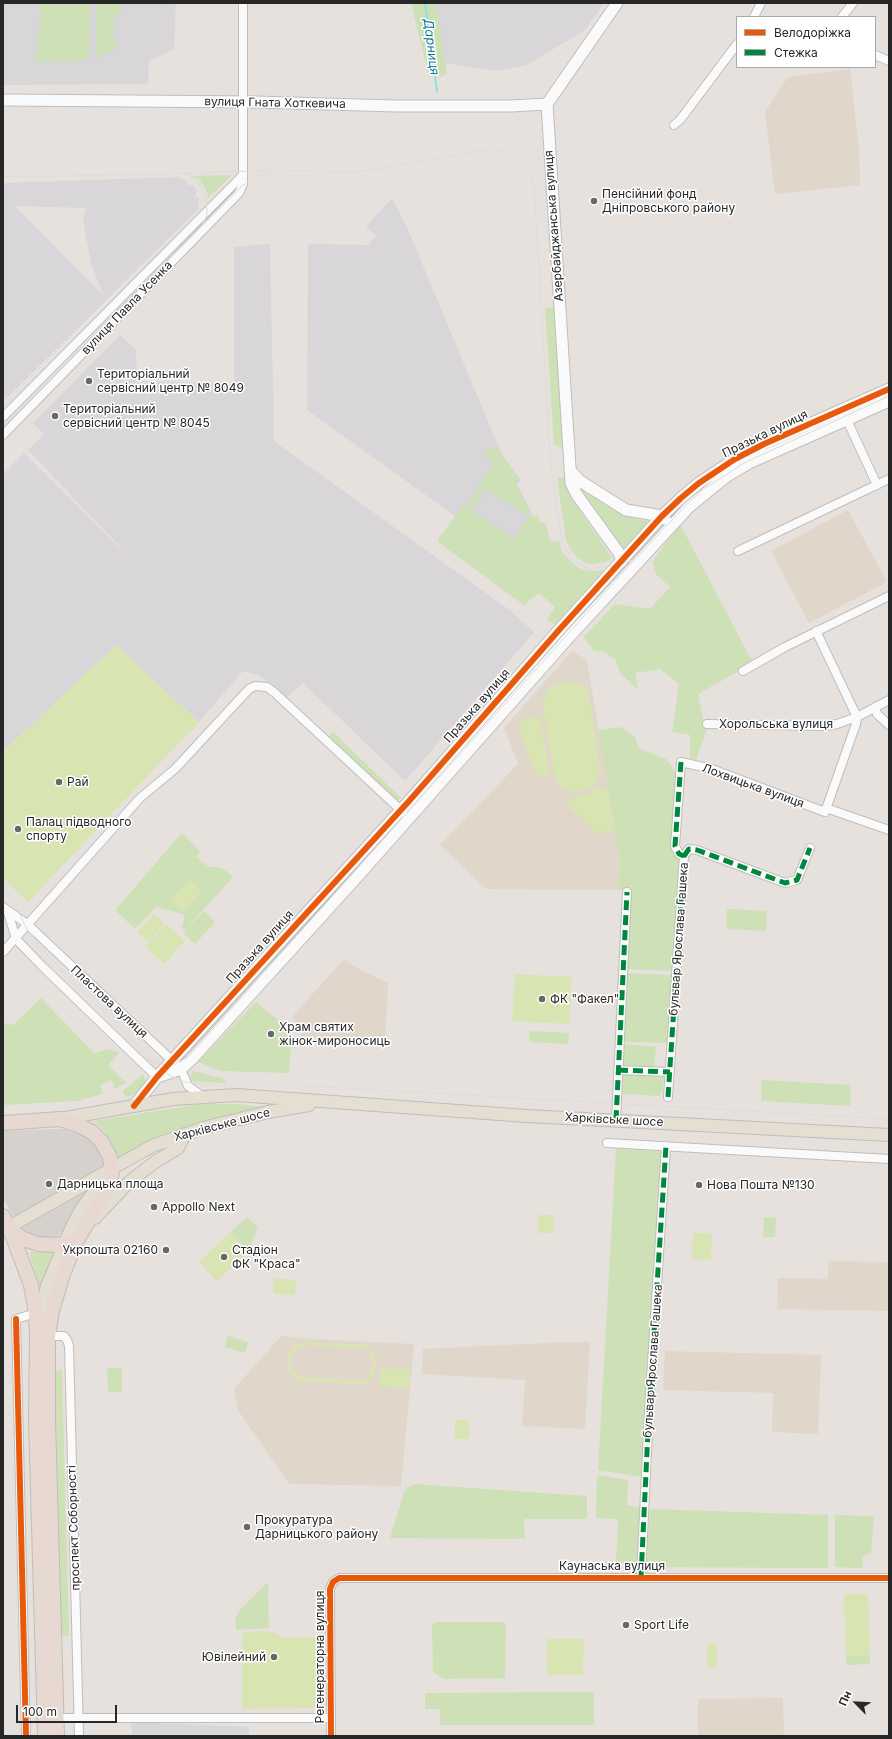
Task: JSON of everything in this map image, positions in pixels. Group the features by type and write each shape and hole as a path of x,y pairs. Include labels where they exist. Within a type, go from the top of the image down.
{"highway":[{"path":"3,1123 60,1119 92,1132 101,1141 107,1152 112,1169 111,1179 104,1195 70,1242 48,1246 38,1244 21,1238 5,1225"},
{"name":"проспект Соборності","path":"5,1225 31,1285 36,1313 43,1335 48,1421 57,1736"},
{"name":"проспект Соборності","path":"45,1736 36,1421 43,1335 52,1312 70,1242"}],"main road":[{"name":"Харківське шосе","path":"134,1106 173,1099 237,1095 527,1116 889,1135"},
{"name":"Харківське шосе","path":"5,1225 112,1169 152,1146 185,1134 268,1112 312,1104 338,1103"},
{"path":"60,1119 134,1106"},
{"name":"Харківське шосе","path":"70,1242 129,1182 178,1148 185,1134"}],"street":[{"name":"вулиця Павла Усенка","path":"3,435 237,196 242,186 243,3"},
{"path":"547,104 617,3"},
{"path":"754,16 761,3"},
{"path":"843,16 853,3"},
{"path":"674,124 680,120 736,45"},
{"path":"876,54 889,61"},
{"name":"вулиця Гната Хоткевича","path":"3,100 242,102 396,106 511,106 547,104"},
{"name":"Азербайджанська вулиця","path":"547,104 571,483 577,495 619,553 622,561"},
{"name":"вулиця Павла Усенка","path":"3,417 242,176"},
{"name":"Празька вулиця","path":"134,1106 157,1077 400,810 662,516 699,483 735,459 764,444 889,389"},
{"name":"Празька вулиця","path":"157,1077 180,1069 251,995 569,637 672,525 704,494 735,471 770,453 889,401"},
{"path":"847,420 877,485"},
{"path":"570,470 580,481 626,510 662,516 672,525"},
{"path":"738,551 889,480"},
{"path":"743,671 784,647 889,596"},
{"path":"559,630 569,637"},
{"path":"816,631 857,717 856,724 826,810"},
{"path":"3,952 16,939 26,924 140,798 175,769 248,689 256,686 267,687 275,693 409,818"},
{"name":"Хорольська вулиця","path":"707,724 826,726 857,717 889,700"},
{"path":"875,707 877,714 889,725"},
{"name":"Лохвицька вулиця","path":"681,762 712,769 826,810 889,830"},
{"name":"бульвар Ярослава Гашека","path":"668,1097 684,856 679,854 675,846 681,762"},
{"path":"684,856 689,849 696,850 778,881 791,883 797,880 810,848"},
{"path":"616,1120 627,892"},
{"name":"Пластова вулиця","path":"5,910 26,924 172,1061 180,1069 188,1086 203,1097"},
{"name":"Пластова вулиця","path":"5,910 16,939 157,1077"},
{"path":"618,1070 670,1072"},
{"name":"Харківське шосе","path":"607,1144 889,1159"},
{"name":"бульвар Ярослава Гашека","path":"642,1577 649,1413 666,1146"},
{"path":"26,1736 16,1319 36,1313"},
{"name":"проспект Соборності","path":"43,1335 64,1336 69,1346 79,1736"},
{"name":"Каунаська вулиця","path":"336,1580 343,1577 889,1578"},
{"name":"Регенераторна вулиця","path":"331,1736 330,1589 336,1580"},
{"path":"56,1718 331,1718"}],"shaded area":[{"path":"3,3 176,3 174,49 149,61 148,84 3,85"},
{"path":"436,3 604,3 585,30 527,65 498,71 444,63"},
{"path":"850,69 859,149 860,185 775,194 765,112 788,77"},
{"path":"179,177 179,179 183,178 188,185 192,185 197,191 195,197 199,197 198,209 3,402 3,183","holes":["15,206 86,208 83,220 91,263 103,295"]},
{"path":"392,198 409,232 501,453 521,480 517,484 532,514 517,555 455,516 307,410 308,244 368,245 376,236 366,227"},
{"path":"270,244 274,441 508,609 534,632 405,781 303,683 286,698 259,675 243,671 199,722 116,645 3,752 3,474 24,453 140,568 28,450 44,434 33,423 120,335 136,350 137,381 234,385 234,247"},
{"path":"848,510 887,582 809,623 771,551"},
{"path":"572,651 587,660 618,847 620,864 617,890 486,889 440,845 518,764 504,728"},
{"path":"344,959 355,967 388,983 385,1044 301,1042 301,1033 297,1023 292,1017"},
{"name":"Дарницька площа","path":"66,1129 85,1135 94,1142 105,1161 104,1170 66,1229 55,1238 48,1239 32,1237 21,1230 3,1198 3,1131"},
{"path":"828,1261 889,1262 889,1311 777,1309 778,1278 828,1279"},
{"path":"281,1336 309,1339 414,1344 401,1486 289,1484 238,1410 234,1389"},
{"path":"590,1342 585,1429 522,1426 525,1380 422,1374 423,1349"},
{"path":"665,1351 821,1355 818,1434 772,1432 773,1393 663,1390"},
{"path":"783,1698 784,1736 698,1736 698,1699"},
{"path":"131,1722 249,1727 249,1736 132,1736"}],"green space":[{"path":"41,3 90,3 89,60 36,62"},
{"path":"97,3 127,3 124,4 114,20 113,36 118,48 96,57"},
{"path":"411,3 436,3 447,74 440,77 429,76"},
{"path":"232,175 208,198 203,185 199,180 191,176"},
{"path":"554,307 563,448 554,445 545,308"},
{"path":"490,448 498,449 519,480 516,484 530,511 527,515 485,489 471,511 514,539 529,516 538,515 541,523 546,523 550,542 559,541 562,552 578,568 590,571 605,570 555,625 547,619 555,607 539,593 524,605 438,542 439,538 463,505 466,507 495,462 483,454"},
{"path":"557,477 566,479 568,493 612,558 606,562 591,564 584,562 571,550 566,540"},
{"path":"576,483 621,513 637,519 652,521 624,551 588,503"},
{"path":"680,524 753,663 698,694 704,724 708,726 696,760 690,758 690,735 672,732 679,684 660,669 635,673 638,690 620,673 616,660 604,652 594,651 584,637 615,604 650,609 670,587 656,574 652,562"},
{"path":"116,645 199,722 28,902 3,878 3,752"},
{"path":"563,681 577,683 586,688 589,695 600,767 598,782 590,788 581,791 573,792 566,790 559,785 554,773 543,708 548,689"},
{"path":"540,716 550,775 536,775 522,737 519,720"},
{"path":"620,727 636,738 637,745 642,750 666,759 677,776 679,858 682,860 673,971 626,969 625,890 617,890 620,864 618,847 598,730"},
{"path":"333,732 401,798 397,801 329,736"},
{"path":"598,787 608,791 614,828 600,836 566,805 574,797 589,794"},
{"path":"182,833 200,851 196,857 209,867 216,867 225,870 233,877 185,930 182,927 185,917 183,914 156,907 135,929 115,910"},
{"path":"189,879 202,891 183,912 170,900"},
{"path":"727,909 767,911 766,931 726,929"},
{"path":"204,911 215,922 195,944 183,933"},
{"path":"154,914 164,924 148,942 137,932"},
{"path":"166,924 185,941 164,964 145,947"},
{"path":"626,973 672,975 667,1043 622,1042"},
{"name":"ФК \"Факел\"","path":"515,974 572,977 569,1024 512,1021"},
{"path":"41,998 94,1053 110,1049 119,1053 108,1065 126,1083 115,1089 112,1080 100,1085 103,1094 77,1101 3,1105 3,1023 13,1025"},
{"path":"256,1002 279,1021 289,1037 291,1045 289,1073 221,1071 198,1062"},
{"path":"530,1031 569,1033 568,1044 529,1042"},
{"path":"622,1044 656,1047 654,1069 625,1067 621,1063"},
{"path":"192,1071 225,1079 225,1083 190,1081"},
{"path":"625,1071 664,1076 662,1092 659,1096 623,1094 619,1092 620,1076"},
{"path":"143,1074 145,1081 143,1087 136,1094 125,1097 123,1091"},
{"path":"762,1080 851,1085 850,1106 761,1101"},
{"path":"200,1104 237,1104 264,1107 182,1128 141,1146 117,1160 112,1143 104,1131 94,1121"},
{"path":"616,1149 662,1151 641,1477 598,1470"},
{"path":"538,1215 554,1215 553,1233 538,1233"},
{"path":"247,1217 258,1228 248,1251 231,1232"},
{"path":"764,1217 776,1218 775,1237 763,1237"},
{"name":"Стадіон ФК \"Краса\"","path":"231,1232 248,1251 217,1281 199,1262"},
{"path":"693,1233 712,1234 711,1260 692,1259"},
{"path":"29,1252 54,1252 40,1288"},
{"path":"274,1278 296,1280 295,1295 273,1293"},
{"path":"228,1336 248,1342 245,1353 225,1347"},
{"path":"303,1342 367,1345 375,1357 375,1373 365,1384 301,1381 290,1373 287,1361 291,1348","holes":["304,1345 366,1348 370,1354 372,1368 364,1381 302,1377 293,1371 290,1361 295,1351"]},
{"path":"107,1368 122,1368 122,1392 108,1392"},
{"path":"380,1368 410,1369 409,1388 379,1386"},
{"path":"62,1370 69,1636 64,1636 61,1631 55,1371"},
{"path":"455,1420 469,1420 469,1439 455,1439"},
{"path":"597,1475 628,1480 627,1505 640,1508 637,1564 616,1563 618,1519 596,1518"},
{"path":"414,1484 587,1496 587,1519 524,1519 525,1539 390,1538 405,1490"},
{"path":"650,1509 828,1515 828,1568 646,1567"},
{"path":"835,1515 873,1516 871,1553 863,1556 862,1568 835,1567"},
{"path":"268,1582 269,1628 236,1630 235,1619 240,1610"},
{"path":"844,1594 868,1594 870,1656 846,1656"},
{"path":"435,1622 503,1622 506,1624 505,1678 444,1679 433,1672 432,1626"},
{"path":"269,1631 284,1638 318,1637 318,1708 242,1709 242,1633"},
{"path":"547,1639 584,1639 583,1675 547,1675"},
{"path":"707,1644 717,1644 717,1667 707,1667"},
{"path":"846,1656 870,1656 870,1664 846,1665"},
{"path":"594,1692 594,1725 440,1725 440,1709 425,1709 425,1693"}],"waterway":[{"name":"Дарниця","path":"425,3 437,92"}],"tram line":[{"path":"3,177 173,174 276,170 352,172 385,168 482,150 500,150 512,153 520,159 527,168 534,186 551,469 563,546 574,561 590,569 618,565 633,560"},
{"path":"3,427 242,186 267,172"},
{"path":"185,174 198,182 206,198 207,215 203,224"},
{"path":"145,1057 154,1063 168,1065 175,1064 188,1057 626,569 686,505 704,489 744,463 889,396"},
{"path":"3,885 14,900 25,926 42,950 163,1071 185,1082 230,1086 308,1086 889,1119"}],"marked path":[{"path":"681,762 675,846 679,854 684,856"},
{"path":"684,856 689,849 697,850 785,883 797,880 810,848"},
{"path":"668,1097 684,856"},
{"path":"616,1120 627,892"},
{"path":"618,1070 670,1072"},
{"path":"641,1577 649,1410 666,1146"}],"cycle path":[{"path":"134,1106 157,1077 410,800 559,630 662,516 699,483 735,459 764,444 889,389"},
{"path":"16,1319 26,1736"},
{"path":"331,1736 330,1589 333,1582 339,1578 889,1578"}],"place":[{"name":"Пенсійний фонд Дніпровського району","path":"594,201"},
{"name":"Територіальний сервісний центр № 8049","path":"89,381"},
{"name":"Територіальний сервісний центр № 8045","path":"55,416"},
{"name":"Рай","path":"59,782"},
{"name":"Палац підводного спорту","path":"18,829"},
{"name":"ФК \"Факел\"","path":"542,999"},
{"name":"Храм святих жінок-мироносиць","path":"271,1034"},
{"name":"Дарницька площа","path":"49,1184"},
{"name":"Нова Пошта №130","path":"699,1185"},
{"name":"Appollo Next","path":"154,1207"},
{"name":"Укрпошта 02160","path":"166,1250"},
{"name":"Стадіон ФК \"Краса\"","path":"224,1257"},
{"name":"Прокуратура Дарницького району","path":"247,1527"},
{"name":"Sport Life","path":"626,1625"},
{"name":"Ювілейний","path":"274,1657"}]}
